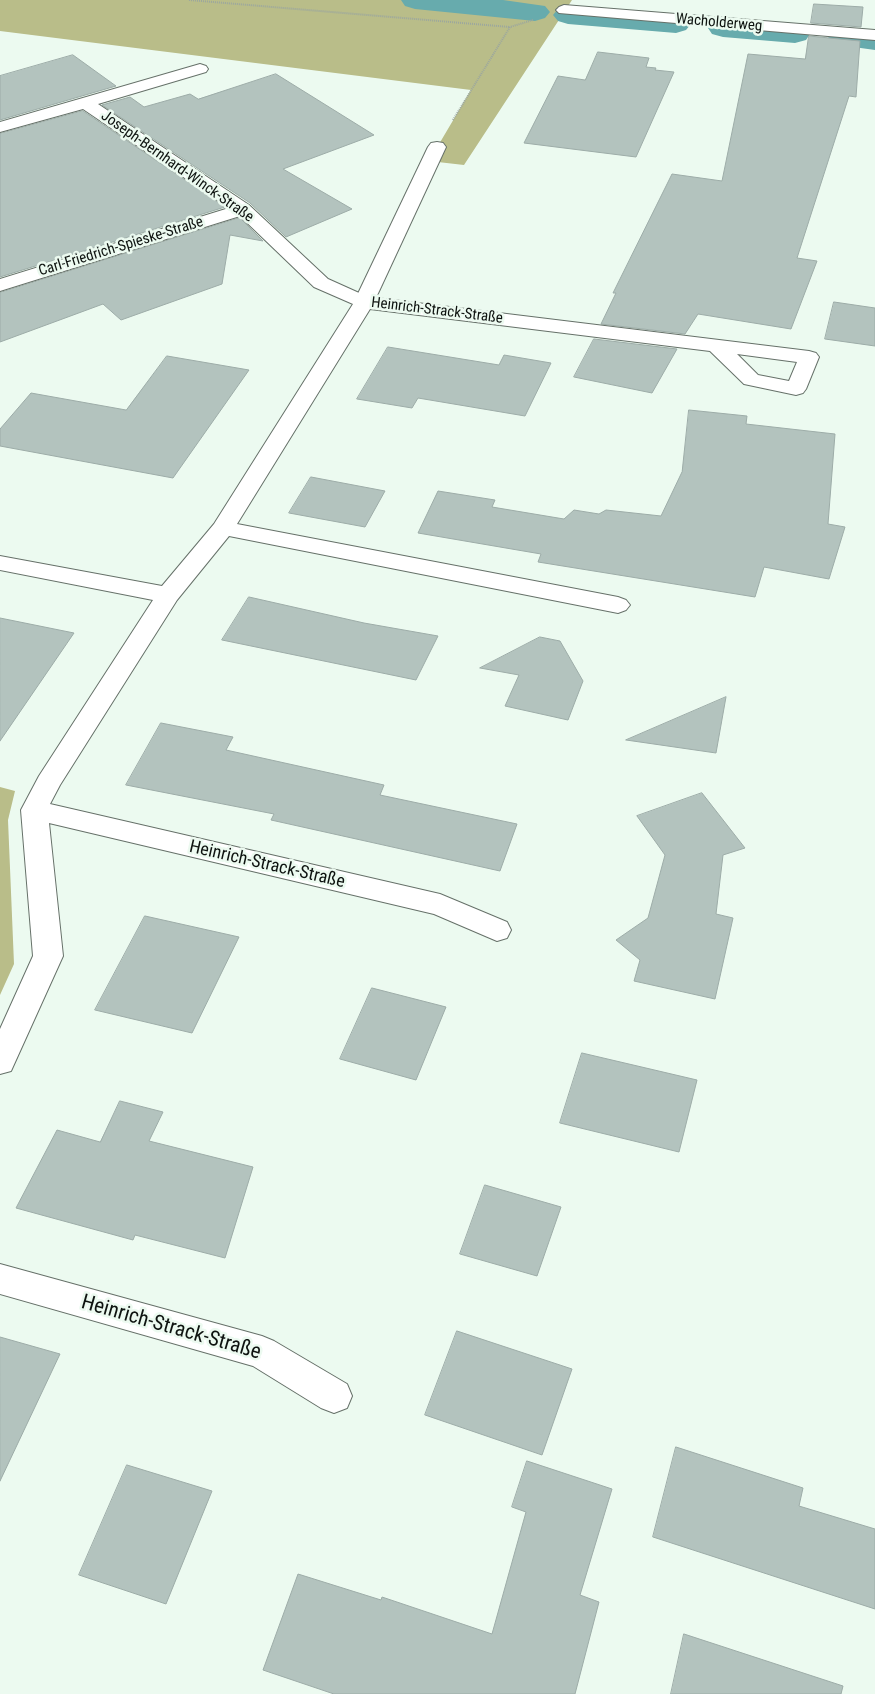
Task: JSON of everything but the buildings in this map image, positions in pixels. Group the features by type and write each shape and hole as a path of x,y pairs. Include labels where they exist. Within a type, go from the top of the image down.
{"street":[{"name":"Wacholderweg","path":"564,10 875,35"},
{"name":"Joseph-Bernhard-Winck-Straße","path":"0,127 200,69"},
{"name":"Joseph-Bernhard-Winck-Straße","path":"85,102 243,209 321,283 364,302"},
{"path":"364,302 437,147"},
{"name":"Carl-Friedrich-Spieske-Straße","path":"0,285 243,209"},
{"name":"Heinrich-Strack-Straße","path":"496,930 440,905 34,810 48,783 168,595 223,528 364,302 716,345"},
{"path":"223,528 618,605"},
{"path":"0,563 168,595"},
{"path":"0,1062 48,956 34,810"},
{"name":"Heinrich-Strack-Straße","path":"0,1279 262,1352 334,1396"}],"path":[{"path":"189,0 510,27 564,10"},
{"path":"437,147 510,27"}],"green space":[{"path":"0,0 572,0 464,165 429,161 471,90 0,31"},
{"path":"0,787 15,791 8,820 14,964 0,995"}],"waterway":[{"path":"415,0 535,12"},
{"path":"568,15 676,24"},
{"path":"723,28 795,34"},
{"path":"843,38 874,41"}]}
